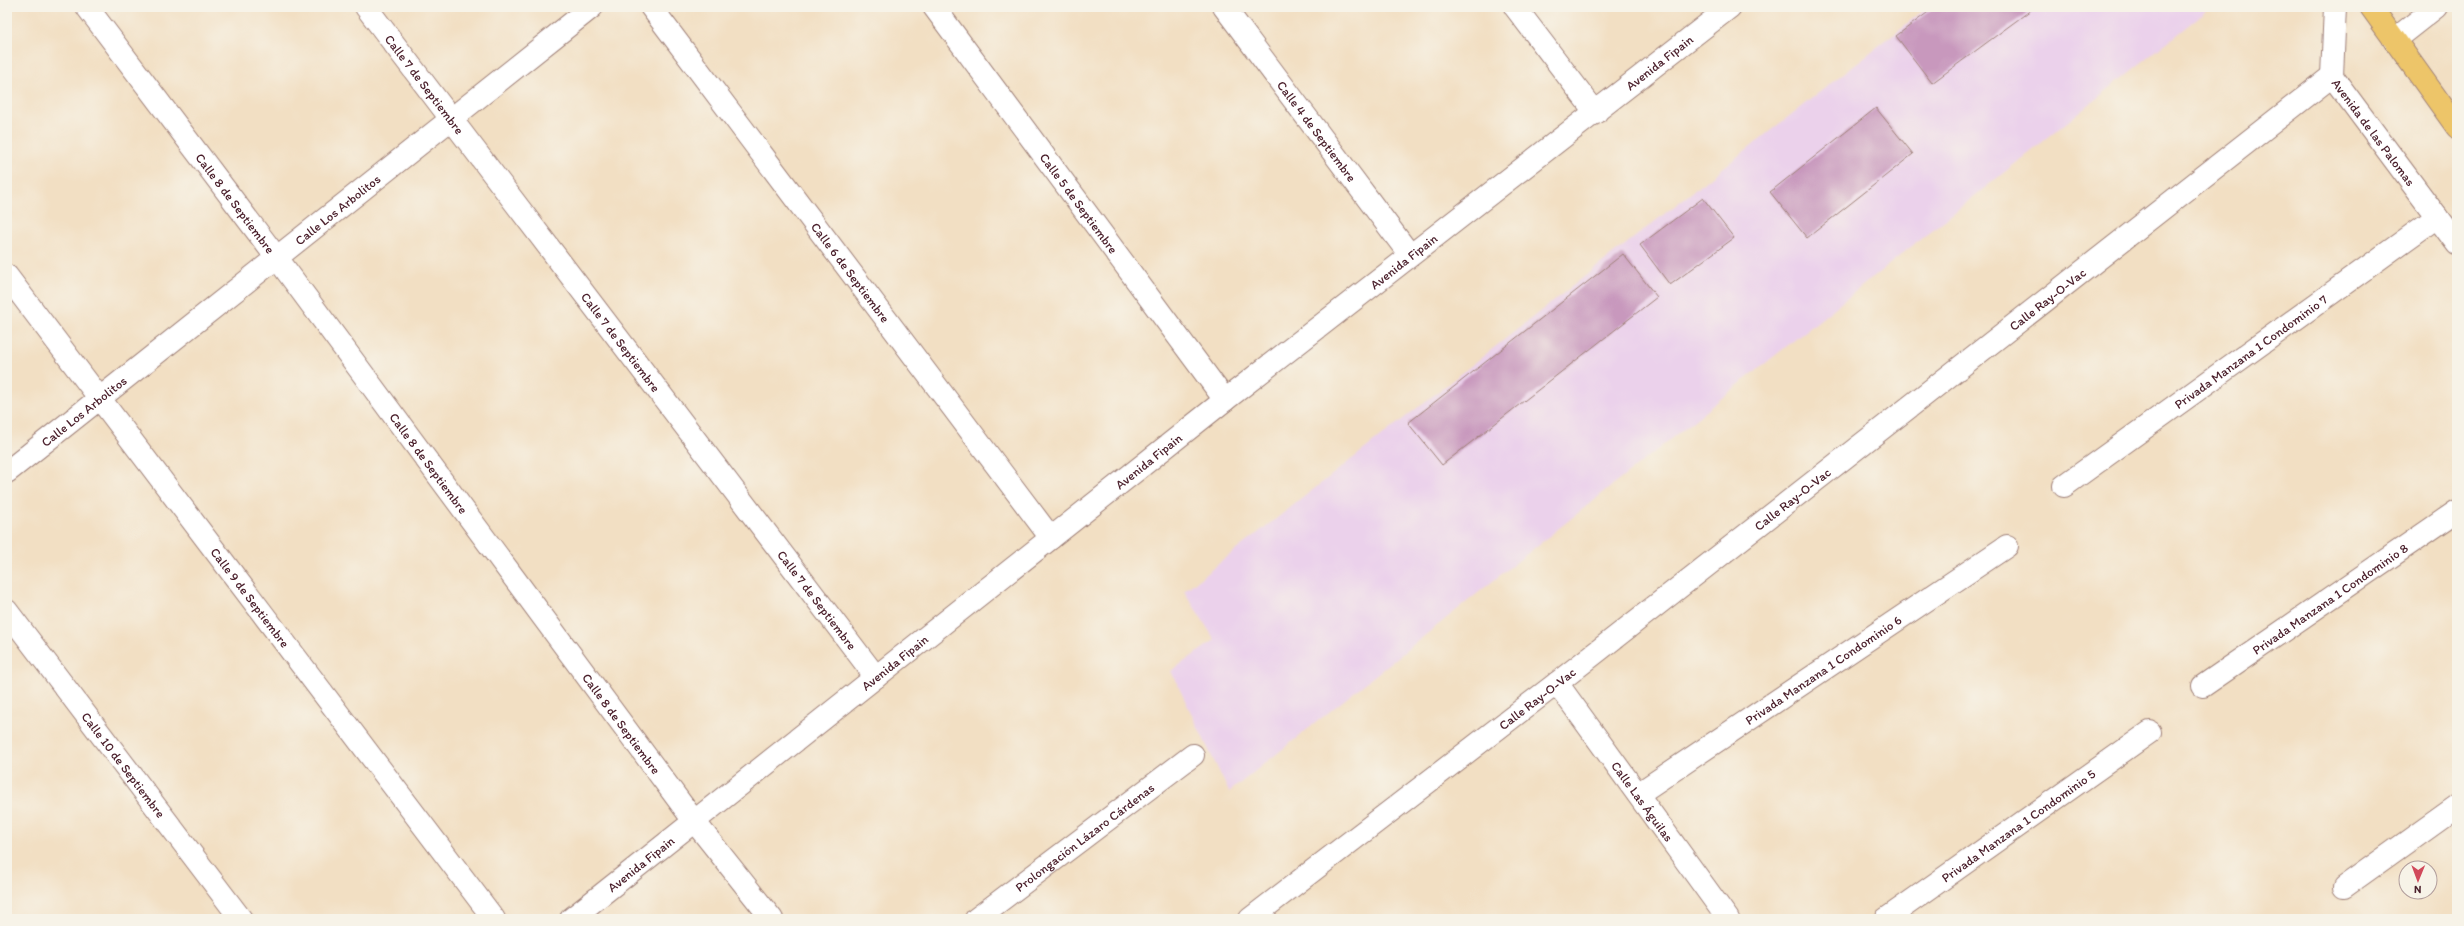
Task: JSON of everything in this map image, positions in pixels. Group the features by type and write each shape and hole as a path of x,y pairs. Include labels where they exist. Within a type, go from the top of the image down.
{"main road":[{"path":"2371,7 2457,127"}],"street":[{"name":"Calle 8 de Septiembre","path":"87,7 276,258 694,821 772,919"},
{"name":"Calle 7 de Septiembre","path":"366,7 876,677"},
{"name":"Calle Los Arbolitos","path":"7,472 592,7"},
{"name":"Calle 6 de Septiembre","path":"651,7 1050,538"},
{"name":"Calle 5 de Septiembre","path":"934,7 1225,400"},
{"name":"Calle 4 de Septiembre","path":"1224,7 1410,256"},
{"path":"1515,7 1596,113"},
{"name":"Avenida Fipain","path":"571,919 1225,400 1596,113 1730,7"},
{"name":"Avenida de las Palomas","path":"2335,7 2332,76 2457,244"},
{"path":"2394,40 2436,7"},
{"name":"Calle Ray-O-Vac","path":"1250,919 1557,683 2332,76"},
{"name":"Privada Manzana 1 Condominio 7","path":"2064,486 2437,217"},
{"name":"Calle 9 de Septiembre","path":"7,276 494,919"},
{"name":"Privada Manzana 1 Condominio 8","path":"2203,686 2457,511"},
{"name":"Privada Manzana 1 Condominio 6","path":"1638,794 2007,546"},
{"name":"Calle 10 de Septiembre","path":"7,611 241,919"},
{"name":"Calle Las Águilas","path":"1557,683 1728,919"},
{"name":"Privada Manzana 1 Condominio 5","path":"1886,919 2150,732"},
{"name":"Prolongación Lázaro Cárdenas","path":"976,919 1193,755"},
{"path":"2344,887 2457,806"}],"shaded area":[{"path":"1928,7 2211,7 1229,792 1171,671 1215,640 1184,591"}],"building":[{"path":"1935,7 2035,7 1932,83 1896,36"},
{"path":"1876,108 1913,154 1807,238 1770,192"},
{"path":"1703,198 1734,238 1670,285 1640,245"},
{"path":"1623,254 1657,297 1442,465 1408,423"}]}
